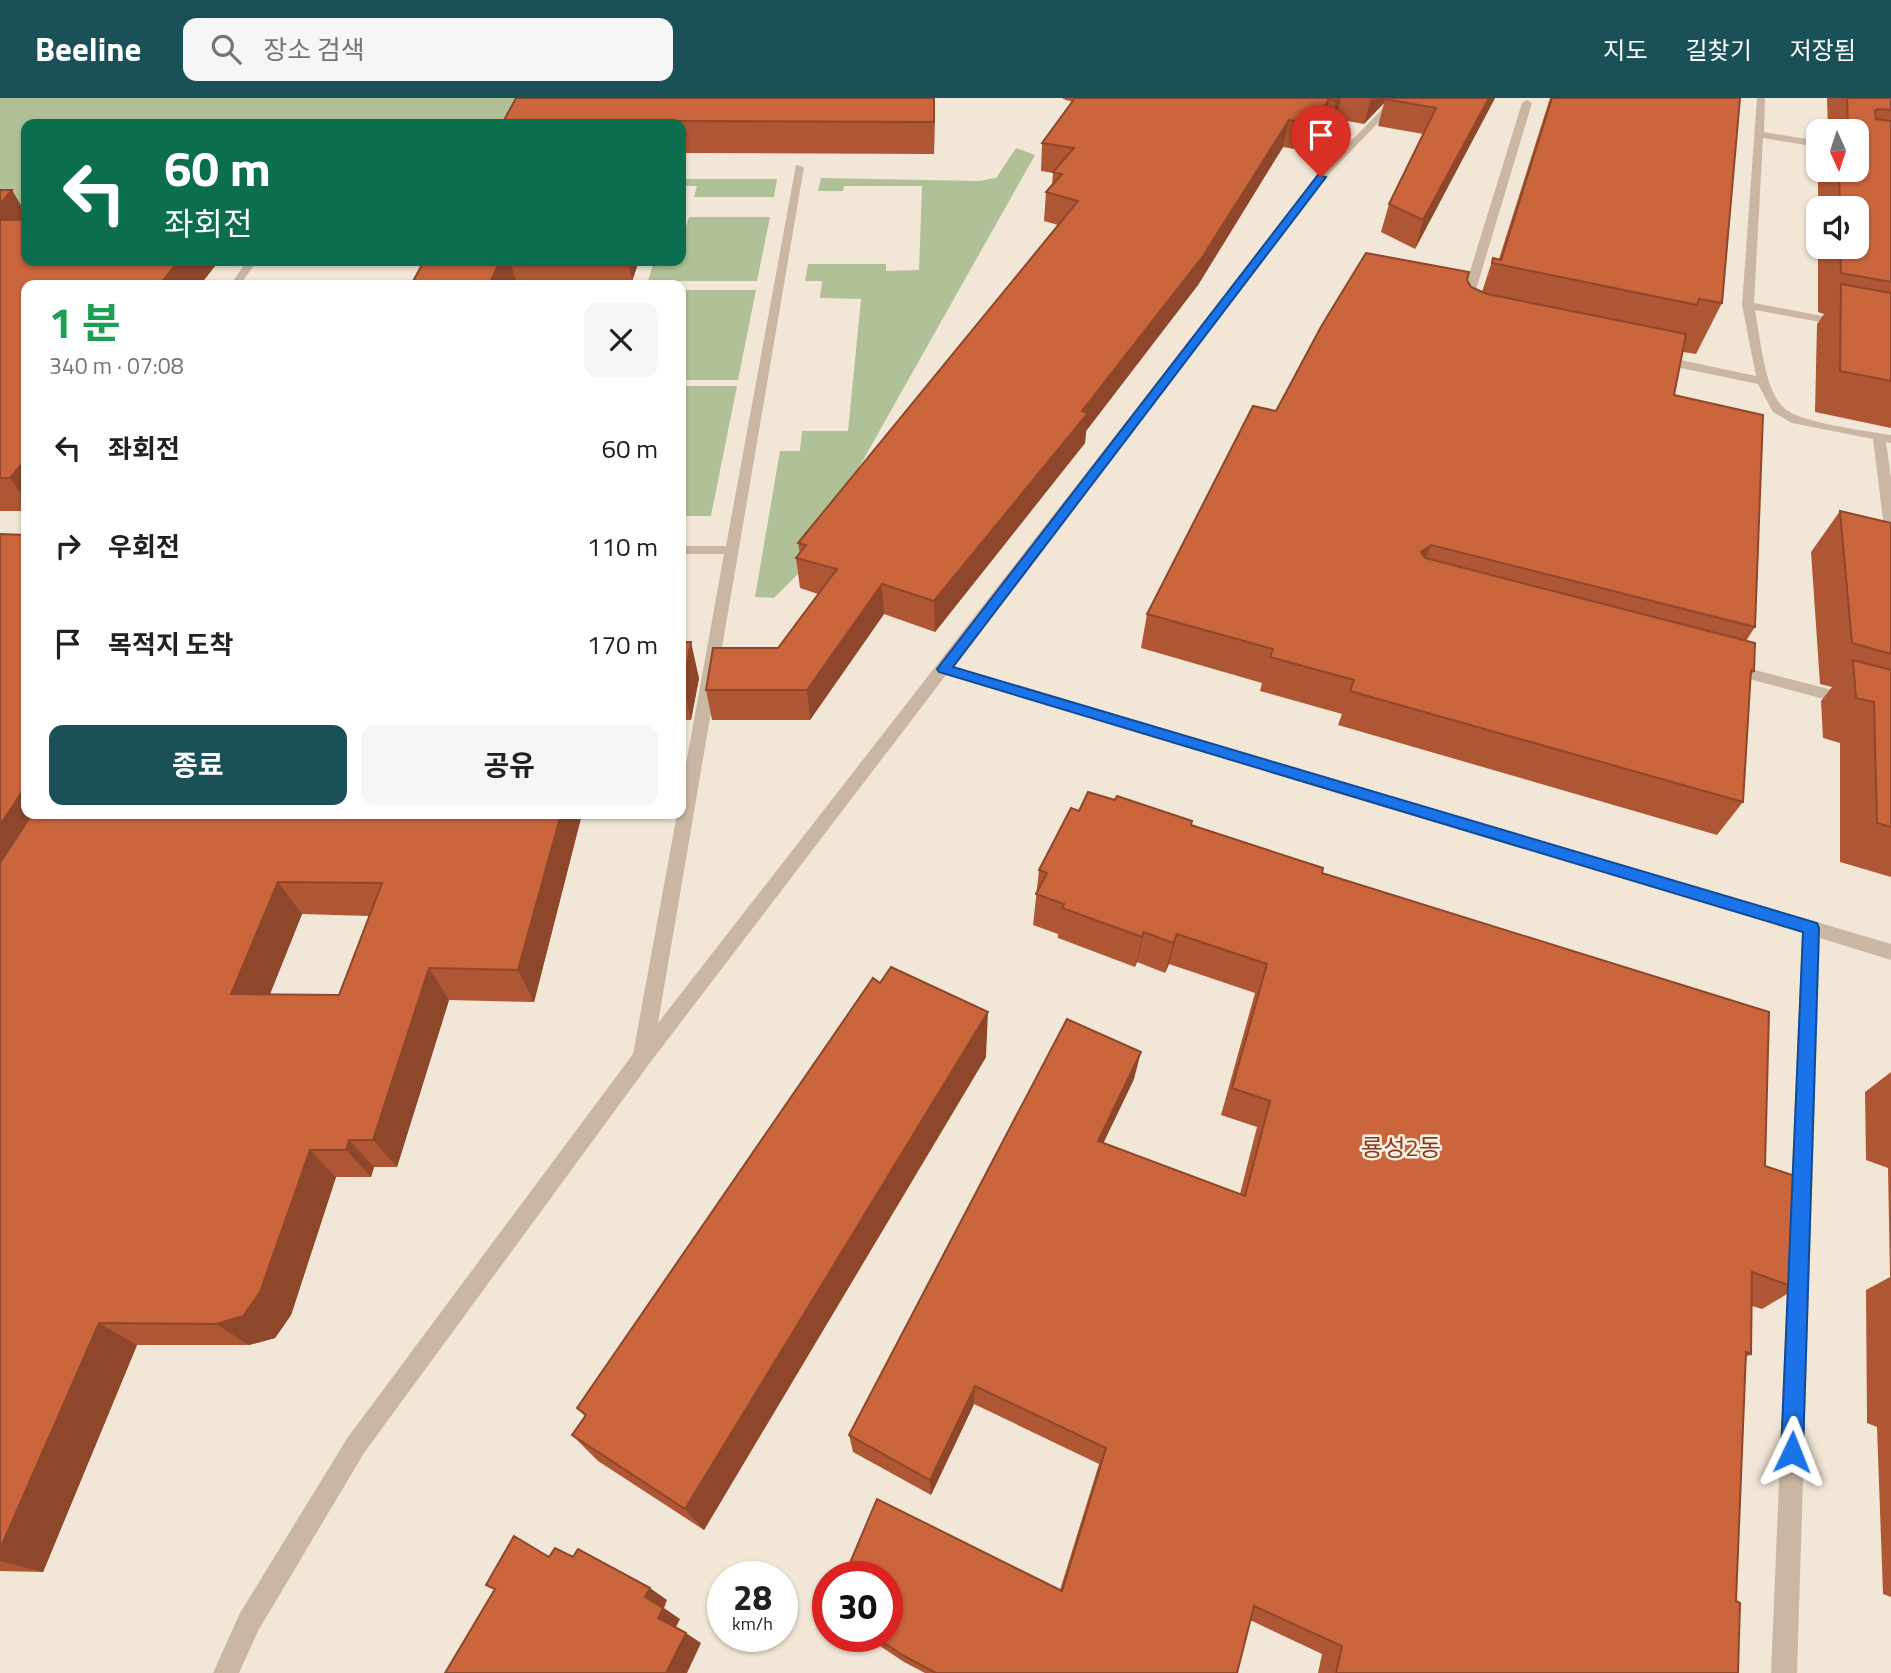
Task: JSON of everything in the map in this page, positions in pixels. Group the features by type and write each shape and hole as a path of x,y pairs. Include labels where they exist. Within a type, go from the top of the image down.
{"street":[{"path":"226,1673 249,1622 356,1445 642,1058 1321,177 1398,98"},
{"path":"1761,98 1748,305 1763,381 1777,409 1796,420 1885,438 1891,528"},
{"path":"1476,322 1466,317 1464,312 1527,103"},
{"path":"1757,134 1806,143"},
{"path":"686,810 799,167"},
{"path":"1748,305 1891,332"},
{"path":"1640,356 1763,381"},
{"path":"686,550 732,550"},
{"path":"1715,665 1891,711"},
{"path":"944,669 1891,952"},
{"path":"642,1058 684,819"},
{"path":"1784,1673 1811,928"}],"green space":[{"path":"0,98 587,98 536,107 501,119 21,119 21,212 0,209"},
{"path":"1016,148 1035,155 800,572 774,598 755,597 780,451 800,451 802,431 848,431 861,299 820,298 822,281 805,281 808,264 886,264 886,271 919,270 922,186 844,186 843,191 818,191 821,178 978,181 996,178"},
{"path":"686,179 777,179 774,197 694,197 697,186 686,186"},
{"path":"689,217 770,217 757,281 648,280 652,266 686,266 686,228"},
{"path":"686,290 756,290 738,380 686,380"},
{"path":"686,386 737,386 711,516 686,516"}],"building":[{"path":"516,98 934,98 934,122 505,119"},
{"path":"1075,98 1338,98 1336,101 1329,99 1313,124 1289,120 1203,256 1082,411 1088,413 934,601 882,584 807,690 706,690 713,648 778,648 837,569 796,558 806,545 798,543 1078,201 1046,192 1062,174 1053,172 1074,148 1042,143"},
{"path":"1489,98 1423,220 1389,204 1436,108 1385,99"},
{"path":"1552,98 1740,98 1722,303 1699,299 1697,305 1492,263 1493,258 1501,260"},
{"path":"1847,98 1891,98 1891,110 1875,111 1876,119 1891,121 1891,282 1841,273 1840,259 1869,259 1869,196 1840,196 1839,182 1869,182 1869,119 1848,119"},
{"path":"0,190 12,190 0,204"},
{"path":"0,220 21,220 21,266 175,266 163,280 21,280 21,464 10,478 0,478"},
{"path":"1366,253 1469,272 1467,280 1471,287 1487,294 1686,334 1674,395 1763,415 1755,627 1431,545 1421,552 1425,558 1755,643 1743,802 1350,691 1354,680 1270,657 1273,649 1147,614 1253,406 1276,411 1322,325"},
{"path":"421,266 498,266 491,280 414,280"},
{"path":"1841,284 1891,293 1891,381 1840,371"},
{"path":"1840,511 1891,523 1891,654 1852,643"},
{"path":"0,534 21,535 21,794 0,825"},
{"path":"686,642 691,642 686,669"},
{"path":"1853,660 1891,670 1891,827 1877,823 1874,702 1856,698"},
{"path":"1088,792 1115,800 1117,796 1192,821 1191,825 1323,868 1322,873 1769,1012 1765,1166 1798,1177 1797,1288 1752,1272 1751,1354 1746,1352 1736,1601 1740,1603 1738,1673 1336,1673 1342,1646 1254,1606 1237,1673 936,1673 898,1652 903,1652 903,1561 851,1561 877,1499 1062,1591 1106,1448 975,1386 930,1480 849,1435 1067,1019 1141,1052 1098,1141 1245,1196 1270,1101 1232,1088 1267,964 1177,934 1173,943 1144,932 1142,937 1062,908 1064,904 1036,894 1047,873 1039,870 1071,808 1079,811"},
{"path":"29,819 560,819 518,970 429,968 373,1140 349,1140 346,1150 310,1150 260,1292 243,1316 216,1324 99,1323 0,1549 0,863","holes":["278,882 382,883 339,995 231,994"]},
{"path":"891,967 988,1012 685,1509 572,1435 586,1415 577,1408 873,978 880,983"},
{"path":"514,1536 549,1557 555,1548 573,1557 578,1549 650,1588 645,1597 663,1608 658,1618 686,1633 666,1673 445,1673 495,1589 486,1585"}],"district":[{"name":"룡성2동","path":"1401,1148"}],"route":[{"path":"1321,177 944,669 1811,928 1792,1452"}]}
